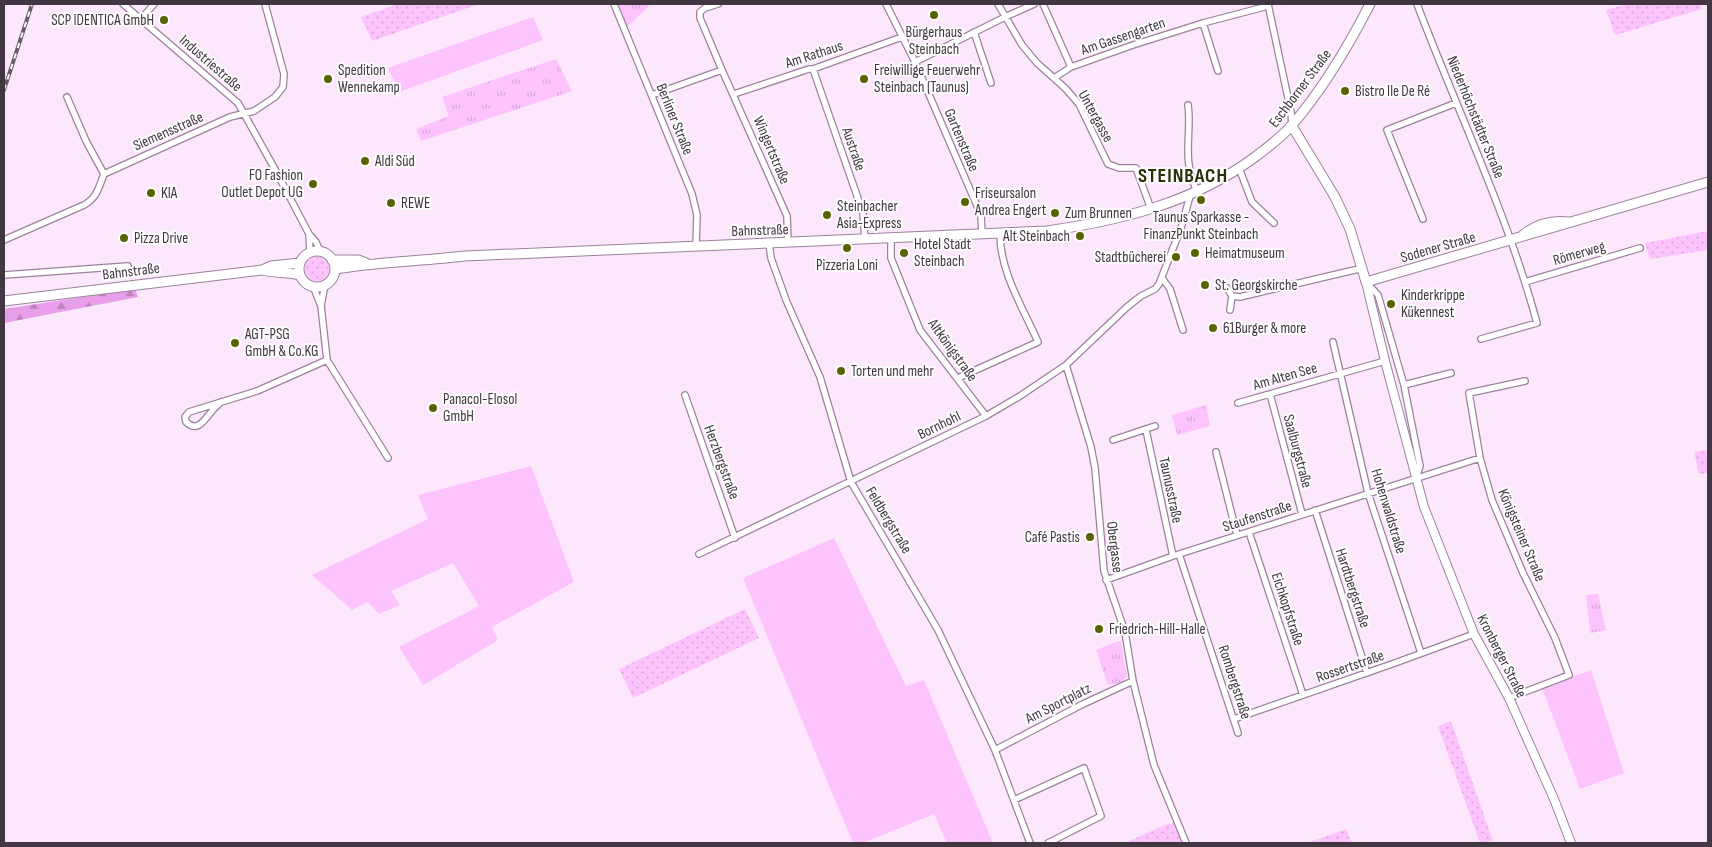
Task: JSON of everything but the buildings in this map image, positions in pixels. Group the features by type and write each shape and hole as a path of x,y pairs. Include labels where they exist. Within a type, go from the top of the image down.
{"main road":[{"name":"Eschborner Straße","path":"1151,209 1193,194 1219,182 1267,148 1292,126 1336,64 1370,4"},
{"path":"1292,126 1335,197 1350,229 1366,282"},
{"name":"Sodener Straße","path":"1366,282 1708,182"},
{"name":"Bahnstraße","path":"334,264 358,260 368,264 398,263 465,256 1000,234 1066,228 1096,223 1151,209"},
{"path":"315,252 325,253 334,264 333,276 325,284 313,286 305,282 300,275 300,263 303,258 315,252"},
{"name":"Bahnstraße","path":"4,301 262,270 271,266 300,263"},
{"name":"Bahnstraße","path":"262,270 289,272 300,275"}],"street":[{"name":"Industriestraße","path":"123,4 233,99 244,113 309,234 315,252"},
{"path":"141,19 154,4"},
{"name":"Siemensstraße","path":"104,174 230,117 254,111 275,97 283,88 282,64 265,4"},
{"name":"Berliner Straße","path":"614,4 692,194 697,215 696,246"},
{"name":"Wingertstraße","path":"718,4 705,8 700,12 700,18 787,216 788,242"},
{"name":"Gartenstraße","path":"886,4 914,62 981,215 982,235"},
{"name":"Untergasse","path":"998,4 1022,45 1037,63 1079,104 1108,164 1118,168 1136,168 1151,209"},
{"path":"914,62 1034,4"},
{"path":"1043,4 1072,67"},
{"name":"Niederhöchstädter Straße","path":"1417,4 1456,104 1514,239 1537,323 1481,339"},
{"path":"1268,5 1291,112 1292,126"},
{"name":"Am Gassengarten","path":"1054,78 1072,67 1203,23 1268,5"},
{"path":"1203,23 1218,71"},
{"path":"974,32 991,83"},
{"name":"Am Rathaus","path":"734,94 808,69 813,69 902,37"},
{"name":"Austraße","path":"813,69 863,213 865,239"},
{"path":"652,95 722,70"},
{"path":"4,240 89,202 96,194 104,174 86,141 67,97"},
{"path":"1423,218 1387,130 1456,104"},
{"path":"1188,105 1190,119 1188,142 1189,166 1193,194"},
{"path":"1239,168 1252,202 1274,223"},
{"name":"Bornhohl","path":"699,554 986,416 1066,365 1127,307 1155,288 1162,278 1193,194"},
{"name":"Industriestraße","path":"309,234 316,242 315,252"},
{"path":"958,378 1038,342 1005,267 1000,246 1000,234"},
{"name":"Altkönigstraße","path":"891,238 891,258 917,323 986,416"},
{"name":"Feldbergstraße","path":"769,243 771,258 783,291 820,377 851,482 927,610 995,750 1030,843"},
{"name":"Römerweg","path":"1525,282 1640,248"},
{"name":"Bahnstraße","path":"4,275 128,266"},
{"path":"1232,296 1240,298 1363,268"},
{"path":"1162,278 1170,289 1183,330"},
{"name":"Kronberger Straße","path":"1366,282 1424,507 1474,634 1509,698 1554,799 1571,843"},
{"name":"Kronberger Straße","path":"1366,282 1378,295 1404,385 1420,466 1416,478"},
{"path":"321,306 325,284"},
{"path":"313,286 321,306 327,360 388,458"},
{"path":"1227,288 1232,296 1230,310"},
{"name":"Am Alten See","path":"1333,342 1340,374"},
{"path":"221,402 212,410 202,424 196,427 190,426 186,422 185,417 188,412 257,391 327,360"},
{"name":"Am Alten See","path":"1238,403 1385,361"},
{"name":"Obergasse","path":"1066,365 1091,447 1095,468 1102,561 1106,580 1124,632 1133,681 1154,764 1186,843"},
{"path":"1404,385 1452,373"},
{"name":"Hohenwaldstraße","path":"1340,374 1368,493 1421,653"},
{"name":"Königsteiner Straße","path":"1509,698 1569,675 1555,638 1523,573 1492,500 1480,458 1469,394 1526,380"},
{"name":"Saalburgstraße","path":"1270,394 1302,514"},
{"name":"Herzbergstraße","path":"685,396 735,538"},
{"path":"1112,440 1155,426"},
{"name":"Taunusstraße","path":"1146,430 1173,556"},
{"path":"1216,452 1237,535"},
{"path":"1416,478 1480,458"},
{"name":"Staufenstraße","path":"1106,580 1179,554 1416,478"},
{"name":"Hardtbergstraße","path":"1315,510 1367,673"},
{"name":"Eichkopfstraße","path":"1249,532 1303,695"},
{"name":"Rombergstraße","path":"1179,554 1238,733"},
{"name":"Rossertstraße","path":"1234,719 1474,634"},
{"name":"Am Sportplatz","path":"995,750 1083,704 1133,681"},
{"path":"1014,800 1084,768 1102,816 1048,843"}],"green space":[{"path":"398,4 479,4 372,41 361,17"},
{"path":"614,4 651,4 625,29"},
{"path":"1628,4 1700,4 1702,9 1615,35 1606,10"},
{"path":"533,17 543,40 399,92 388,68"},
{"path":"556,59 572,91 421,141 416,129 449,116 442,97"},
{"path":"1708,231 1708,250 1650,259 1645,243"},
{"path":"317,257 325,261 329,269 325,277 317,281 309,277 305,269 309,261"},
{"path":"135,289 138,297 4,323 4,309"},
{"path":"1206,405 1210,426 1177,435 1172,415"},
{"path":"1708,450 1708,473 1699,474 1694,452"},
{"path":"531,466 574,582 492,627 498,640 423,685 399,647 479,606 453,563 391,591 400,605 379,614 367,602 352,610 312,575 428,519 418,495"},
{"path":"834,538 906,686 924,680 993,843 947,843 934,814 863,843 853,843 743,578"},
{"path":"1598,594 1606,630 1590,633 1586,595"},
{"path":"745,609 759,638 633,698 619,669"},
{"path":"1119,641 1121,642 1127,676 1122,682 1108,685 1096,650"},
{"path":"1591,670 1624,773 1580,789 1542,688"},
{"path":"1451,721 1493,841 1480,843 1438,726"},
{"path":"1175,823 1182,843 1125,843 1167,824"},
{"path":"1346,829 1352,843 1307,843"}],"railway":[{"path":"4,90 32,4"}],"place":[{"name":"Bürgerhaus Steinbach","path":"934,15"},
{"name":"SCP IDENTICA GmbH","path":"164,20"},
{"name":"Spedition Wennekamp","path":"328,79"},
{"name":"Freiwillige Feuerwehr Steinbach (Taunus)","path":"864,79"},
{"name":"Bistro Ile De Ré","path":"1345,91"},
{"name":"Aldi Süd","path":"365,161"},
{"name":"FO Fashion Outlet Depot UG","path":"313,184"},
{"name":"KIA","path":"151,193"},
{"name":"Taunus Sparkasse - FinanzPunkt Steinbach","path":"1201,200"},
{"name":"Friseursalon Andrea Engert","path":"965,202"},
{"name":"REWE","path":"391,203"},
{"name":"Zum Brunnen","path":"1055,213"},
{"name":"Steinbacher Asia-Express","path":"827,215"},
{"name":"Alt Steinbach","path":"1080,236"},
{"name":"Pizza Drive","path":"124,238"},
{"name":"Pizzeria Loni","path":"847,248"},
{"name":"Hotel Stadt Steinbach","path":"904,253"},
{"name":"Heimatmuseum","path":"1195,253"},
{"name":"Stadtbücherei","path":"1176,257"},
{"name":"St. Georgskirche","path":"1205,285"},
{"name":"Kinderkrippe Kükennest","path":"1391,304"},
{"name":"61Burger & more","path":"1213,328"},
{"name":"AGT-PSG GmbH & Co.KG","path":"235,343"},
{"name":"Torten und mehr","path":"841,371"},
{"name":"Panacol-Elosol GmbH","path":"433,408"},
{"name":"Café Pastis","path":"1090,537"},
{"name":"Friedrich-Hill-Halle","path":"1099,629"}],"district":[{"name":"STEINBACH","path":"1183,175"}]}
